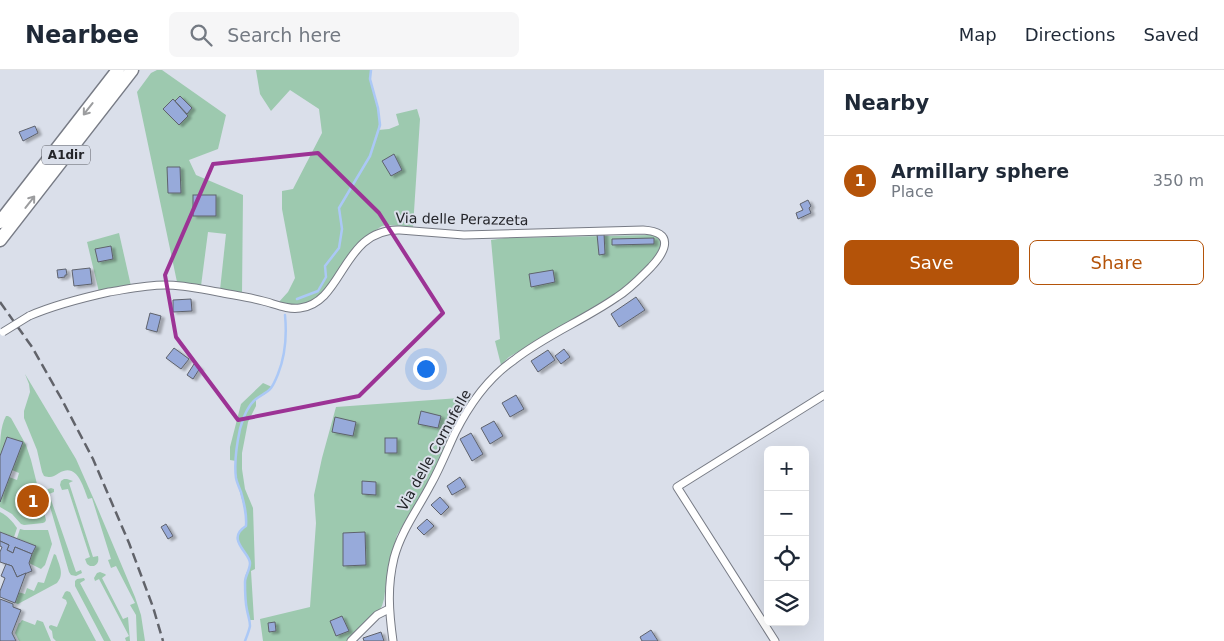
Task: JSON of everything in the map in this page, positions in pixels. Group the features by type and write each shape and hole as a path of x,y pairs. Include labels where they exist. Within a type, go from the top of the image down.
{"highway":[{"name":"A1dir","path":"0,222 118,70"},
{"name":"A1dir","path":"0,240 132,70"}],"street":[{"name":"Via delle Perazzeta","path":"1,333 29,316 59,305 134,287 158,285 192,287 288,307 302,308 316,301 330,289 349,259 363,244 378,233 390,230 464,235 638,230"},
{"name":"Via delle Cornufelle","path":"393,641 389,609 392,569 400,540 434,478 454,434 472,404 492,379 514,359 612,301 642,276 661,256 664,249 663,236 651,231 638,230"},
{"path":"775,641 677,487 824,395"},
{"path":"350,641 377,615 389,609"}],"highlighted area":[{"path":"318,153 379,213 443,313 359,396 238,420 176,337 165,275 213,164"}],"green space":[{"path":"162,70 226,115 218,149 189,160 196,175 243,195 242,294 220,290 226,234 208,232 201,286 177,282 137,92 151,73"},
{"path":"256,70 371,70 372,85 379,115 378,130 389,129 399,125 396,114 417,109 420,119 413,227 387,225 370,234 349,253 335,278 320,296 309,303 297,307 278,303 288,292 295,278 282,209 282,191 293,189 322,133 319,109 290,90 271,111 260,94"},
{"path":"119,233 131,286 99,292 87,242"},
{"path":"652,235 659,237 661,241 657,255 620,296 509,357 501,365 495,341 500,339 491,240 505,238"},
{"path":"25,374 76,459 135,597 141,615 145,641 137,641 136,615 130,605 135,603 116,566 111,568 108,560 111,559 92,498 88,499 75,473 65,470 50,477 44,476 42,472 37,450 24,418 24,411 30,392"},
{"path":"263,383 272,387 256,399 256,406 248,422 242,453 245,489 253,508 255,569 251,571 254,620 250,620 244,588 250,562 240,547 238,540 239,533 246,526 246,518 236,477 236,461 230,460 230,447 241,404"},
{"path":"473,397 454,427 436,472 397,535 387,576 384,599 382,606 374,617 350,641 263,641 260,619 310,607 316,523 314,495 336,407"},
{"path":"6,416 11,418 26,445 46,520 43,523 21,524 12,514 0,507 9,477 17,480 19,473 12,470 22,442 8,437 0,456 1,430"},
{"path":"64,479 73,481 69,483 93,557 98,556 98,562 94,566 87,564 85,559 90,557 68,489 62,490 60,485"},
{"path":"51,488 54,489 54,492 49,494 76,572 81,570 82,573 76,576 71,575 69,572 46,493"},
{"path":"0,512 10,519 17,528 14,537 0,532"},
{"path":"20,529 48,530 52,544 45,565 41,569 29,563 35,546 17,538"},
{"path":"54,554 56,555 61,573 57,583 18,604 15,603 18,592 25,594 27,588 34,591 38,582 44,583"},
{"path":"100,572 106,575 102,578 123,619 128,617 130,641 126,641 125,638 129,636 99,579 95,581 94,578"},
{"path":"84,578 85,580 80,583 111,641 104,641 75,586 77,579"},
{"path":"67,591 70,592 96,641 56,641 53,638 49,626 57,627 67,603 62,598"},
{"path":"22,620 35,625 37,620 43,622 51,641 19,641 15,633"}],"building":[{"path":"180,96 192,108 187,114 175,101"},
{"path":"173,99 188,116 179,125 163,109"},
{"path":"35,126 38,133 23,141 19,132"},
{"path":"394,154 402,170 391,176 382,161"},
{"path":"167,167 180,167 181,193 168,193"},
{"path":"193,195 216,195 216,216 193,216"},
{"path":"808,200 811,206 809,208 811,213 798,219 796,213 803,210 800,204"},
{"path":"604,233 605,254 599,255 597,234"},
{"path":"654,238 654,244 612,245 612,239"},
{"path":"111,246 113,259 98,262 95,249"},
{"path":"90,268 92,284 74,286 72,270"},
{"path":"66,269 67,275 58,278 57,270"},
{"path":"553,270 555,282 531,287 529,274"},
{"path":"636,297 645,310 619,327 611,314"},
{"path":"191,299 192,311 173,312 173,300"},
{"path":"150,313 161,316 157,332 146,329"},
{"path":"174,348 189,359 181,369 166,358"},
{"path":"564,349 570,357 561,364 555,356"},
{"path":"548,350 555,360 538,372 531,361"},
{"path":"194,364 200,368 193,379 187,375"},
{"path":"516,395 524,409 510,417 502,403"},
{"path":"421,411 441,416 438,428 418,424"},
{"path":"335,417 356,422 353,436 332,432"},
{"path":"494,421 503,436 490,444 481,428"},
{"path":"471,433 483,454 472,461 460,439"},
{"path":"7,437 23,442 0,502 0,456"},
{"path":"385,438 397,438 397,453 385,453"},
{"path":"460,477 466,487 452,495 447,486"},
{"path":"362,481 376,482 376,495 362,494"},
{"path":"440,497 449,507 441,515 431,505"},
{"path":"427,519 434,526 424,535 417,528"},
{"path":"166,524 173,536 168,539 161,527"},
{"path":"0,532 36,546 32,554 15,547 13,553 7,550 9,545 0,541"},
{"path":"365,532 366,565 343,566 343,533"},
{"path":"0,541 9,545 7,550 13,553 15,547 32,554 29,563 32,571 17,577 12,566 0,562 2,547 0,546"},
{"path":"6,564 12,566 17,577 26,573 15,603 0,597 0,591 5,578 1,576"},
{"path":"0,599 13,604 13,607 21,610 12,633 16,641 0,641"},
{"path":"342,616 349,631 336,636 330,621"},
{"path":"275,622 276,631 269,632 268,623"},
{"path":"651,630 658,641 642,641 640,637"},
{"path":"381,632 384,641 364,641 363,638"}],"waterway":[{"path":"297,299 318,291 326,277 325,266 339,248 342,229 339,208 370,156 380,125 378,108 370,79 371,70"},
{"path":"245,641 250,626 245,582 250,563 238,541 240,531 246,526 246,513 236,478 237,447 241,425 248,409 256,399 271,388 278,374 285,345 285,315"}],"railway":[{"path":"0,302 32,347 93,459 129,543 153,607 163,641"}],"place":[{"name":"Armillary sphere","path":"33,501"}]}
